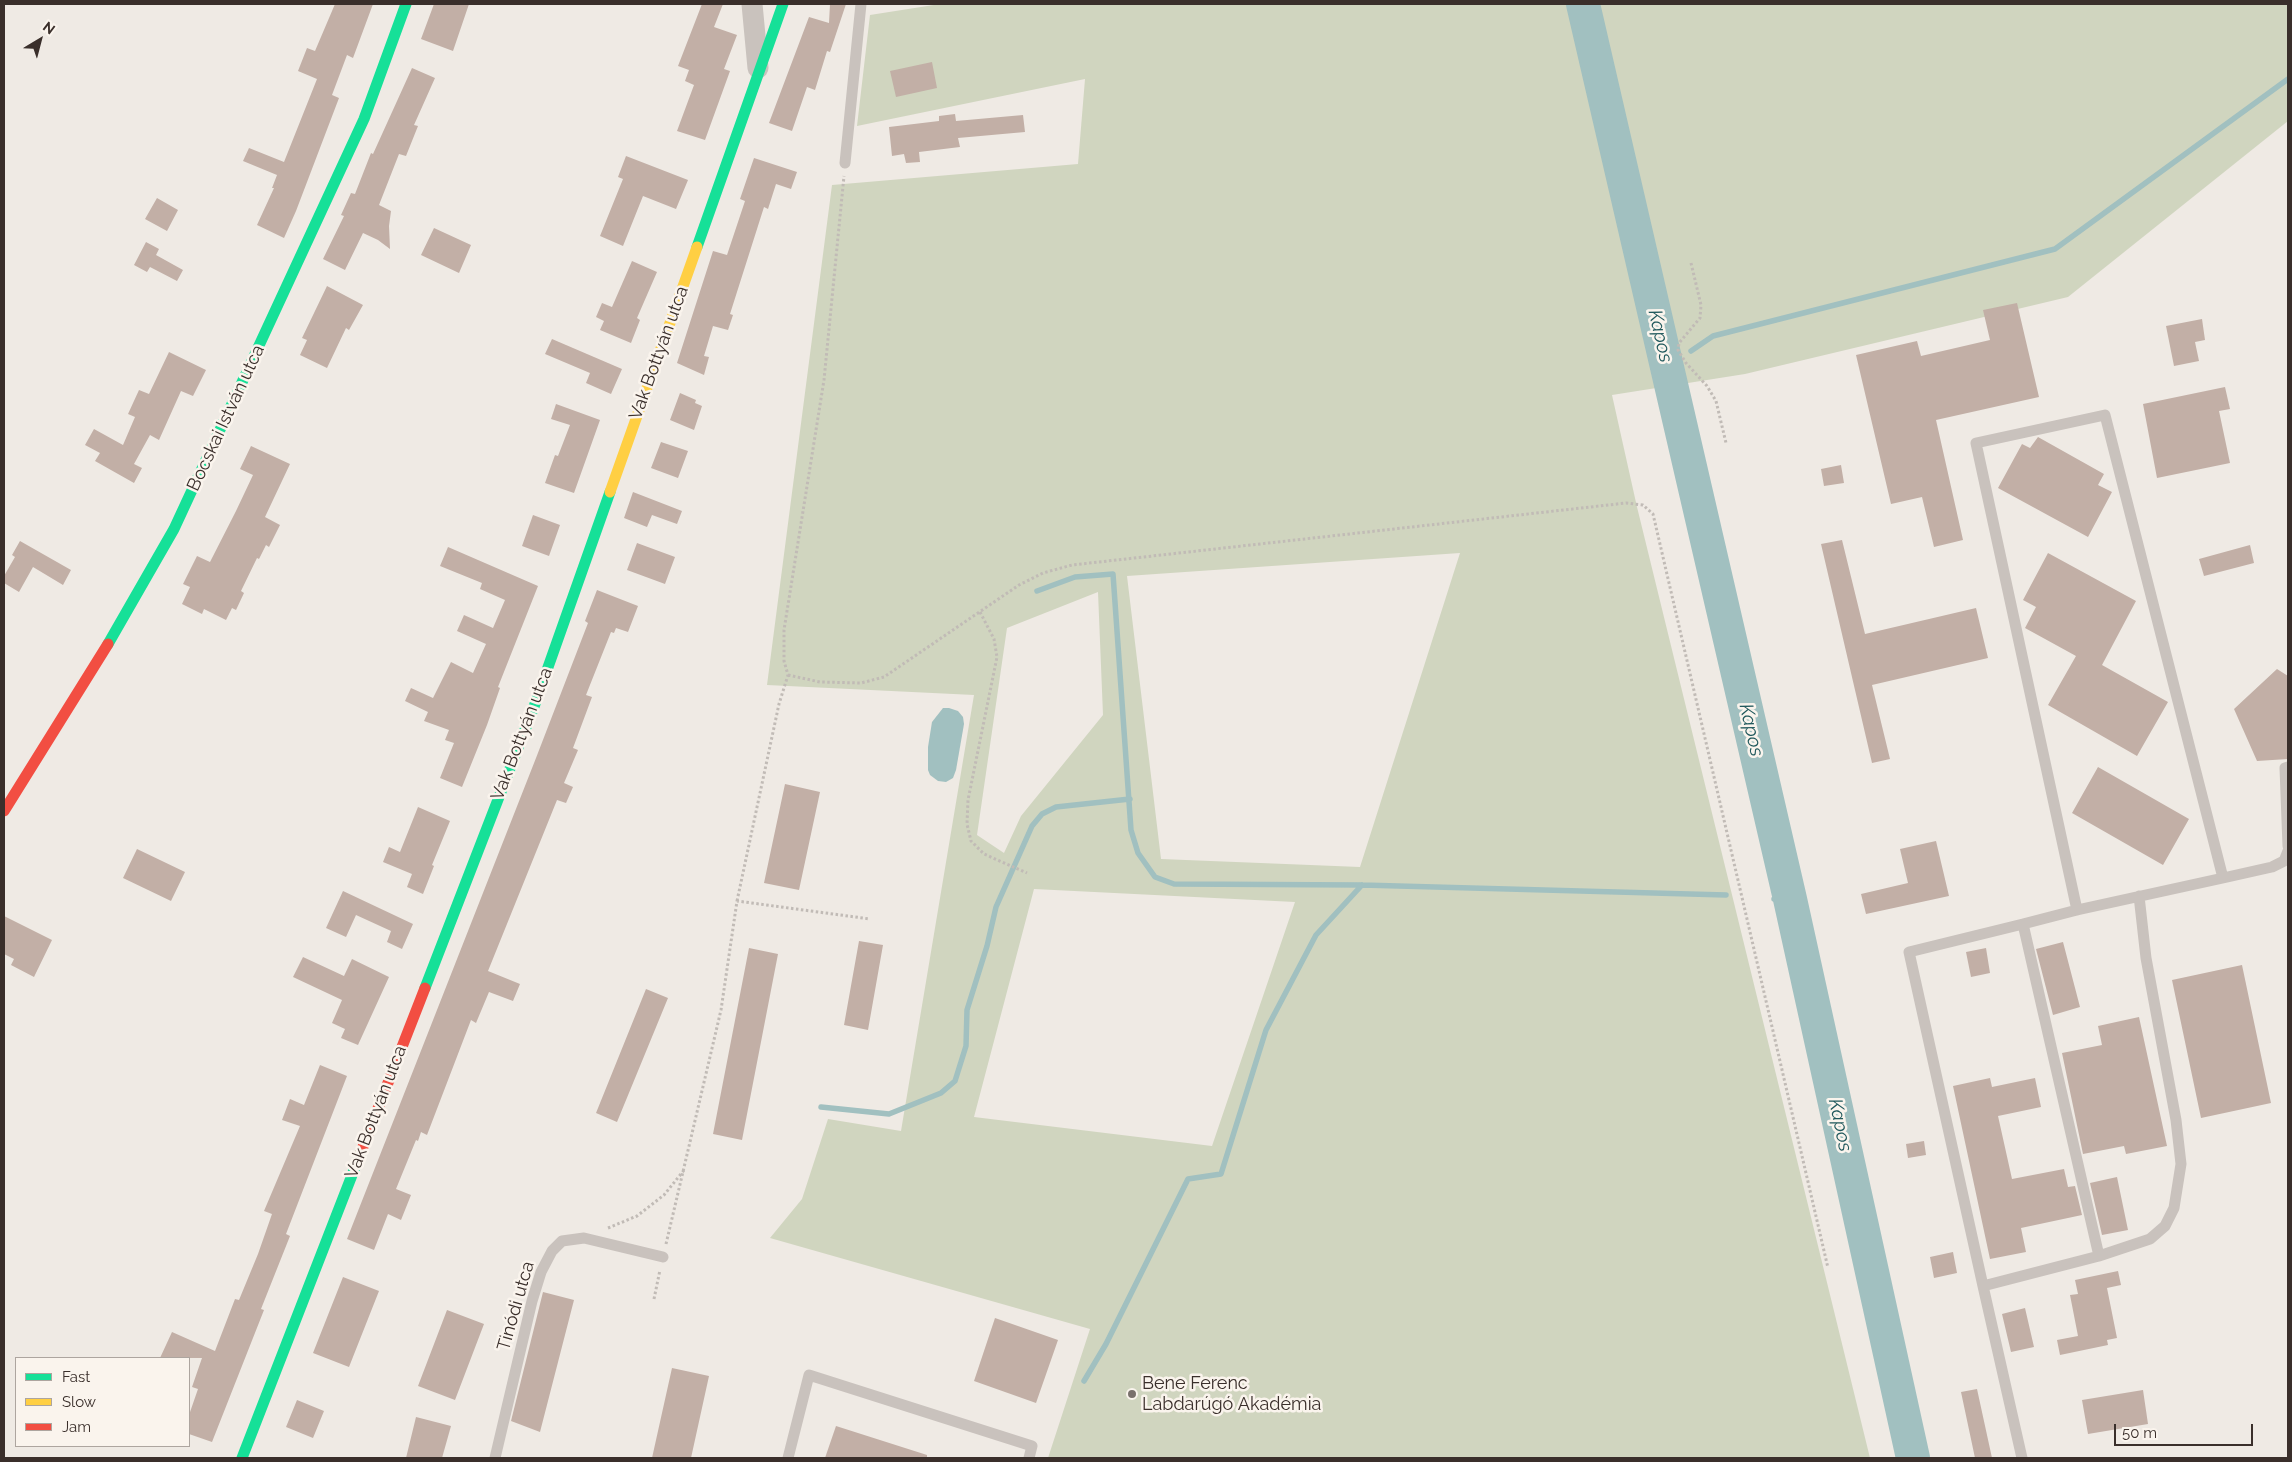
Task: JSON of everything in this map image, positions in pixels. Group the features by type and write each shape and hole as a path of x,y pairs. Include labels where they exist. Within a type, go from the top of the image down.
{"street":[{"name":"Bocskai István utca","path":"4,811 94,668 174,529 364,119 406,4"},
{"path":"752,4 759,73"},
{"name":"Vak Bottyán utca","path":"242,1458 535,704 783,4"}],"lane":[{"path":"845,163 861,4"},
{"path":"2077,910 1976,443 2105,415 2223,878"},
{"path":"2288,767 2285,768 2288,846"},
{"path":"2022,1458 1910,952 2077,910 2272,867 2284,861 2288,851"},
{"path":"1983,1286 2098,1256 2150,1239 2165,1226 2174,1208 2181,1164 2176,1120 2146,958 2139,896"},
{"path":"2023,924 2098,1256"},
{"name":"Tinódi utca","path":"495,1458 532,1301 552,1251 562,1241 584,1238 663,1257"},
{"path":"788,1458 809,1375 1032,1446 1028,1458"}],"path":[{"path":"654,1299 721,1010 737,902 779,704 788,676 784,661 784,630 824,380 845,163"},
{"path":"1690,263 1701,305 1700,318 1679,343 1678,350 1686,363 1707,386 1716,401 1726,443"},
{"path":"788,676 820,682 861,683 884,677 1020,585 1043,573 1072,566 1626,503 1643,505 1653,514 1828,1268"},
{"path":"980,612 994,638 998,657 968,800 967,824 971,841 984,854 1027,873"},
{"path":"737,902 870,919"},
{"path":"584,1238 638,1216 664,1195 685,1168"}],"green space":[{"path":"940,4 2288,4 2288,121 2068,297 1745,374 1612,395 1637,507 1870,1458 1048,1458 1090,1329 770,1238 802,1199 828,1119 901,1131 974,695 767,685 832,185 1078,164 1085,79 857,126 870,15","holes":["1460,553 1360,867 1161,859 1127,576","1098,592 1103,715 1021,816 1004,853 977,835 1007,628","1034,889 1295,902 1212,1146 974,1117"]}],"water":[{"path":"943,708 958,711 963,717 964,724 956,770 953,778 946,782 938,781 930,775 928,770 928,747 932,722"}],"building":[{"path":"335,4 373,4 353,58 347,55 332,95 339,98 284,238 257,225 274,188 272,188 277,175 243,161 249,148 284,162 317,79 298,71 307,48 315,51"},
{"path":"434,4 469,4 453,51 421,39"},
{"path":"702,4 723,4 714,27 737,35 724,69 730,71 705,140 677,131 694,85 685,81 689,70 678,66"},
{"path":"830,4 846,4 830,52 827,51 815,90 807,87 792,131 769,123 809,17 829,23"},
{"path":"932,62 937,88 896,97 890,71"},
{"path":"412,68 435,78 414,125 418,126 406,156 399,154 379,205 391,211 389,226 390,249 378,240 363,233 345,270 323,259 344,216 341,215 351,193 355,194 371,153 373,154"},
{"path":"955,114 956,121 1023,115 1025,132 958,138 960,147 919,152 920,162 906,163 904,154 892,156 889,127 939,121 939,116"},
{"path":"626,156 688,180 676,209 643,196 623,246 600,236 623,179 618,177"},
{"path":"754,158 797,172 791,189 776,184 768,209 764,207 730,314 733,315 728,330 713,326 704,356 709,357 704,375 677,363 713,251 727,255 745,201 740,199"},
{"path":"157,198 178,210 167,231 145,219"},
{"path":"434,228 471,245 459,273 421,255"},
{"path":"146,242 159,249 156,255 183,270 177,281 150,267 147,272 134,265"},
{"path":"632,261 657,272 637,318 640,320 631,343 600,330 604,321 596,317 602,303 612,307"},
{"path":"327,286 363,305 349,330 346,328 327,368 300,355 307,340 302,338"},
{"path":"2017,303 2039,397 1936,420 1963,540 1934,547 1922,497 1891,504 1856,355 1917,341 1921,356 1990,340 1983,310"},
{"path":"2202,319 2205,340 2195,342 2199,361 2174,366 2166,326"},
{"path":"552,339 622,369 611,394 586,383 590,373 545,354"},
{"path":"169,352 206,370 193,396 181,391 159,440 150,435 134,464 142,468 134,483 95,461 100,453 85,445 94,429 123,445 135,417 128,414 139,390 149,394"},
{"path":"2225,387 2230,409 2219,411 2230,463 2157,478 2143,404"},
{"path":"680,393 696,400 695,403 702,406 694,430 670,420"},
{"path":"556,404 600,420 574,493 545,483 555,455 558,456 570,425 551,419"},
{"path":"2038,437 2104,474 2098,485 2112,492 2088,537 1998,488 2022,444 2030,448"},
{"path":"661,442 688,451 678,478 651,468"},
{"path":"251,446 290,464 265,517 280,525 269,547 266,545 259,559 257,558 241,591 244,593 236,610 232,608 226,620 204,609 202,614 182,604 190,587 183,584 197,556 210,562 236,511 253,475 240,469"},
{"path":"1841,465 1844,483 1824,486 1821,469"},
{"path":"633,492 682,511 677,524 652,515 647,527 624,518"},
{"path":"533,515 560,525 549,556 522,546"},
{"path":"1842,540 1865,634 1976,608 1988,658 1872,685 1890,759 1872,763 1821,544"},
{"path":"20,541 71,570 63,585 33,567 19,592 4,583 4,576 15,557 12,555"},
{"path":"637,543 675,557 665,584 627,570"},
{"path":"2250,545 2254,563 2204,576 2199,559"},
{"path":"448,547 538,586 498,687 500,688 487,725 462,787 440,778 454,743 445,740 449,730 424,721 428,712 405,701 411,688 433,698 451,662 473,673 486,644 457,631 464,615 493,628 505,600 480,589 482,583 440,566"},
{"path":"2048,553 2136,601 2102,665 2168,702 2137,756 2048,705 2076,656 2025,628 2036,607 2023,600"},
{"path":"597,590 638,606 628,632 616,628 614,633 611,632 586,695 592,697 573,748 578,750 564,783 573,787 566,803 557,800 488,971 520,984 513,1001 489,992 476,1023 471,1020 427,1135 421,1132 418,1141 416,1140 396,1189 411,1195 401,1220 388,1214 374,1250 347,1239 536,758 588,623 585,621"},
{"path":"2277,669 2288,676 2288,759 2257,761 2234,709"},
{"path":"2098,767 2189,819 2163,865 2072,813"},
{"path":"785,784 820,792 799,890 764,883"},
{"path":"418,807 450,821 432,865 434,866 423,894 407,887 412,874 383,862 389,847 400,852"},
{"path":"1936,841 1949,896 1866,914 1861,894 1908,883 1900,849"},
{"path":"137,849 185,872 171,901 123,878"},
{"path":"343,891 413,924 402,949 387,942 391,931 356,915 346,937 326,928"},
{"path":"4,916 52,940 34,977 11,965 14,959 4,954"},
{"path":"859,941 883,945 868,1030 844,1025"},
{"path":"2063,942 2080,1007 2053,1015 2036,949"},
{"path":"749,948 778,954 742,1140 713,1134"},
{"path":"1986,948 1990,973 1971,977 1966,952"},
{"path":"303,957 344,976 352,959 389,977 358,1045 341,1038 345,1029 332,1023 342,1000 293,977"},
{"path":"2242,965 2271,1103 2201,1118 2172,980"},
{"path":"646,989 668,998 617,1122 596,1113"},
{"path":"2139,1017 2167,1146 2126,1154 2124,1146 2083,1154 2062,1053 2102,1045 2098,1026"},
{"path":"320,1065 347,1076 286,1234 290,1236 261,1309 264,1310 212,1442 190,1434 190,1412 198,1389 192,1387 202,1358 160,1357 172,1332 215,1351 235,1299 239,1300 258,1254 272,1214 264,1211 300,1126 282,1120 290,1099 304,1105"},
{"path":"1990,1078 1992,1087 2035,1078 2041,1107 1998,1116 2012,1179 2064,1169 2068,1187 2075,1186 2082,1215 2021,1228 2026,1252 1990,1259 1953,1086"},
{"path":"1924,1141 1926,1155 1908,1158 1906,1144"},
{"path":"2117,1177 2128,1230 2102,1235 2090,1183"},
{"path":"1953,1252 1957,1273 1934,1278 1930,1257"},
{"path":"2118,1271 2121,1285 2107,1288 2117,1338 2107,1340 2108,1345 2060,1355 2057,1340 2078,1336 2070,1295 2078,1294 2075,1280"},
{"path":"343,1277 379,1291 349,1367 313,1353"},
{"path":"543,1292 574,1300 540,1432 511,1421"},
{"path":"2025,1308 2034,1347 2011,1352 2002,1314"},
{"path":"447,1310 484,1324 455,1400 418,1386"},
{"path":"995,1318 1058,1340 1036,1403 974,1381"},
{"path":"672,1368 709,1376 691,1458 652,1458"},
{"path":"1977,1389 1992,1458 1975,1458 1961,1392"},
{"path":"2143,1390 2148,1424 2088,1434 2082,1400"},
{"path":"297,1400 324,1411 313,1438 286,1427"},
{"path":"416,1417 451,1426 442,1458 406,1458"},
{"path":"836,1426 927,1455 927,1458 825,1458"}],"waterway":[{"name":"Kapos","path":"1583,4 1790,899 1913,1458"},
{"path":"1691,351 1713,336 2055,249 2288,79"},
{"path":"1665,364 1676,361"},
{"path":"1037,591 1075,577 1113,574 1131,830 1138,853 1155,877 1174,884 1362,885 1726,895"},
{"path":"821,1107 889,1114 941,1093 955,1081 966,1046 967,1010 987,946 996,907 1032,826 1042,814 1056,807 1130,799"},
{"path":"1084,1381 1106,1344 1188,1179 1221,1174 1266,1030 1316,935 1362,885"},
{"path":"1774,899 1790,899"}],"traffic: fast":[{"path":"108,644 174,529 364,119 406,4"},
{"path":"697,247 783,4"},
{"path":"425,988 535,704 610,492"},
{"path":"242,1458 361,1152"}],"traffic: slow":[{"path":"610,492 697,247"}],"traffic: jam":[{"path":"4,811 108,644"},
{"path":"361,1152 425,988"}],"place":[{"name":"Bene Ferenc Labdarúgó Akadémia","path":"1132,1394"}]}
